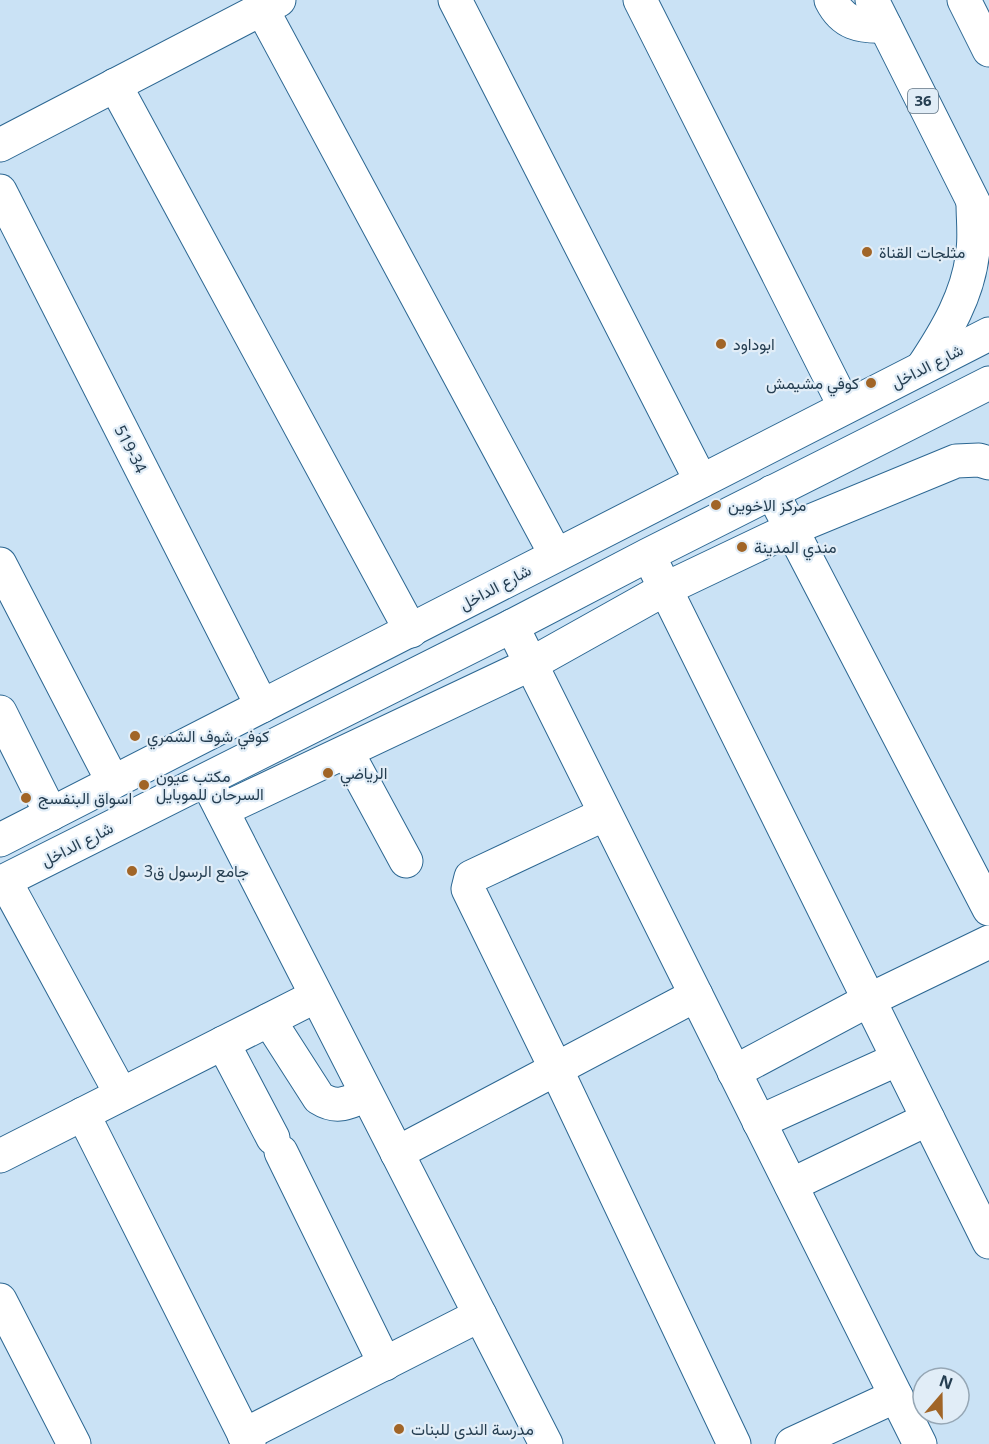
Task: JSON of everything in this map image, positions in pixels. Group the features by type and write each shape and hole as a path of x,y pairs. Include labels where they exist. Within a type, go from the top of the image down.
{"street":[{"path":"455,0 701,481"},
{"path":"640,0 845,407"},
{"path":"831,0 836,11 852,22 865,27 878,13"},
{"path":"964,0 989,50"},
{"path":"0,145 270,4 556,555"},
{"name":"36","path":"878,13 989,233"},
{"path":"115,85 411,631"},
{"name":"519-34","path":"0,191 262,706"},
{"path":"921,368 946,332 965,289 973,250 973,202"},
{"name":"شارع الداخل","path":"0,840 989,334"},
{"name":"شارع الداخل","path":"2,882 989,383"},
{"path":"956,399 989,402"},
{"path":"222,810 531,664 665,589 791,529 956,461 979,460 989,463"},
{"path":"772,492 989,909"},
{"path":"648,555 989,1242"},
{"path":"0,564 113,782"},
{"path":"512,626 920,1444"},
{"path":"0,712 51,814"},
{"path":"347,752 406,861"},
{"path":"206,779 546,1444"},
{"path":"605,814 471,877 468,889 734,1444"},
{"path":"2,882 121,1094"},
{"path":"734,1072 869,1000 989,942"},
{"path":"397,1153 696,995"},
{"path":"0,1156 316,996"},
{"path":"269,1020 319,1098 339,1105 367,1095"},
{"path":"223,1043 277,1145 385,1364"},
{"path":"759,1122 898,1059"},
{"path":"83,1114 246,1440 480,1315"},
{"path":"791,1185 928,1119"},
{"path":"0,1300 74,1444"},
{"path":"794,1444 896,1395"}],"place":[{"name":"مثلجات القناة","path":"867,252"},
{"name":"ابوداود","path":"721,344"},
{"name":"كوفي مشيمش","path":"871,383"},
{"name":"مركز الاخوين","path":"716,505"},
{"name":"مندي المدينة","path":"742,547"},
{"name":"كوفي شوف الشمري","path":"135,736"},
{"name":"الرياضي","path":"328,773"},
{"name":"مكتب عيون السرحان للموبايل","path":"144,785"},
{"name":"اسواق البنفسج","path":"26,798"},
{"name":"جامع الرسول ق3","path":"132,871"},
{"name":"مدرسة الندى للبنات","path":"399,1429"}]}
